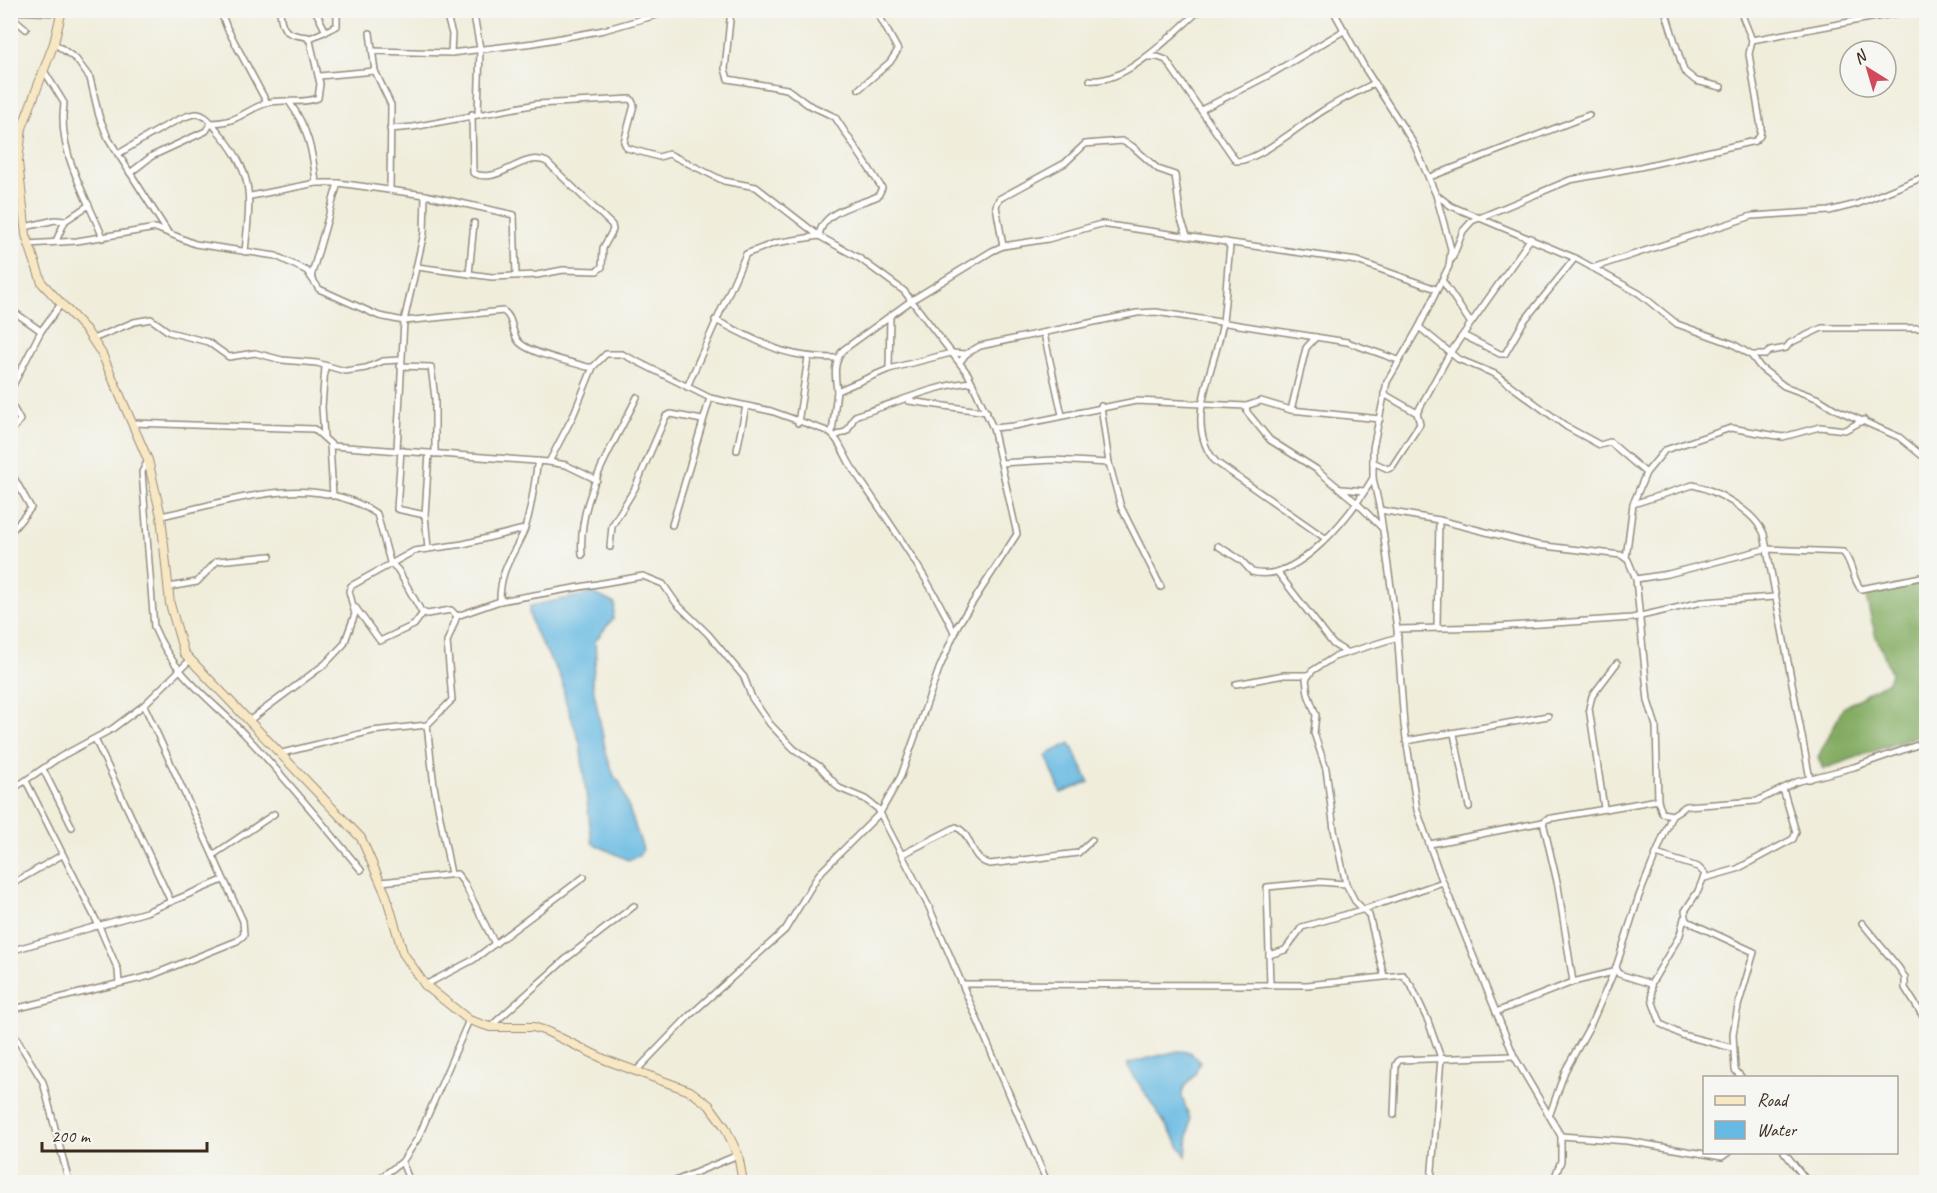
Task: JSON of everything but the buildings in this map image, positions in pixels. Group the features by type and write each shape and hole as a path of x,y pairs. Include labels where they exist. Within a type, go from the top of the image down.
{"street":[{"path":"220,10 227,28 267,103"},
{"path":"315,10 326,32"},
{"path":"282,11 281,27 287,33 308,39 337,26 337,10"},
{"path":"445,10 452,34 451,53"},
{"path":"417,267 492,277 563,270 600,270 603,248 613,230 612,225 556,168 542,159 526,162 495,175 473,174 480,48 473,10"},
{"path":"373,51 451,53 534,43 604,30 674,10"},
{"path":"731,10 725,69 728,79 787,89 807,104 835,117 882,188 878,196 830,216 821,227 819,236"},
{"path":"859,89 890,62 898,50 876,10"},
{"path":"1090,80 1107,79 1130,68 1200,10"},
{"path":"1665,10 1684,71 1696,81 1721,87"},
{"path":"1553,1182 1561,1161 1561,1136 1514,1056 1443,882 1417,810 1406,741 1397,629 1380,510 1373,478 1372,448 1384,394 1398,360 1419,327 1466,226 1480,217 1570,180 1755,141 1760,136 1761,127 1749,54 1752,40 1740,10"},
{"path":"1752,40 1914,10"},
{"path":"1334,11 1375,83 1414,144 1430,177 1451,249 1451,260"},
{"path":"10,13 62,12 54,43 22,128 18,162 28,244 42,283 93,339 148,460 161,516 169,587 181,646 190,660 282,753 306,783 361,838 381,882 403,953 425,985 469,1020 490,1027 533,1027 546,1031 636,1071 679,1086 709,1105 725,1127 738,1155 743,1182"},
{"path":"10,13 26,29"},
{"path":"1201,110 1271,74 1345,30"},
{"path":"370,33 375,71 391,105 390,190"},
{"path":"211,123 232,122 267,103 290,103 318,98 321,94 319,76 314,52 308,39"},
{"path":"54,43 76,60 90,78 99,116 118,154 167,231"},
{"path":"1146,57 1166,60 1232,158 1240,161 1290,135 1320,112 1375,83"},
{"path":"43,69 64,103 62,116 66,152 103,238"},
{"path":"319,76 375,71"},
{"path":"390,129 537,104 631,99 634,105 624,142 627,148 659,157 669,154 724,181 756,187 819,236 889,278 912,300 960,362 993,428 1017,534 1006,554 973,599 955,634 914,735 901,776 880,813 819,874 785,930 689,1016 636,1071"},
{"path":"290,103 301,120 313,150 316,183"},
{"path":"118,154 193,114 200,114 211,123 240,160 250,195 245,252"},
{"path":"1430,177 1589,115"},
{"path":"130,173 152,156 206,131 211,123"},
{"path":"10,128 22,128"},
{"path":"1002,246 996,203 1029,180 1065,163 1085,144 1110,141 1132,146 1158,169 1175,175 1181,220 1187,235"},
{"path":"1592,268 1752,216 1829,211 1857,204 1926,176"},
{"path":"250,195 316,183 338,183 425,195 514,215 516,275"},
{"path":"311,277 338,183"},
{"path":"425,195 424,234 404,321 400,363 397,509 425,514"},
{"path":"1436,195 1451,206 1575,258 1640,294 1677,324 1733,344 1751,355 1761,368 1784,386 1864,420 1907,442 1926,459"},
{"path":"56,241 65,221 89,205"},
{"path":"25,227 55,220 65,221"},
{"path":"469,274 474,223"},
{"path":"715,320 772,349 808,358 837,358 856,339 912,300 1002,246 1048,239 1101,224 1357,261 1436,289"},
{"path":"28,244 103,238 144,228 167,231 195,244 276,256 300,267 311,277 315,286 323,292 379,316 404,321 503,311 510,318 515,338 524,346 593,367"},
{"path":"687,387 746,254 775,243 819,236"},
{"path":"1373,462 1388,469 1392,467 1420,424 1417,413 1450,353 1531,238"},
{"path":"1226,242 1230,247 1223,322 1200,418 1206,451 1216,462 1325,538"},
{"path":"1463,335 1500,354 1505,354 1524,321 1575,258"},
{"path":"1442,280 1470,322"},
{"path":"11,389 41,331 61,304"},
{"path":"10,309 41,331"},
{"path":"960,362 966,354 980,346 1137,313 1156,312 1347,342 1398,360"},
{"path":"889,369 890,316"},
{"path":"93,339 134,322 151,319 169,332 208,342 224,356 255,353 282,360 317,363 345,371 366,368 384,361 431,367 435,398 432,454 425,514 428,549"},
{"path":"1419,327 1450,353 1495,374 1578,434 1600,445 1610,442 1646,473"},
{"path":"1751,355 1765,355 1770,351 1786,348 1790,343 1821,328 1926,328"},
{"path":"1044,334 1062,415"},
{"path":"1291,410 1306,348 1316,337"},
{"path":"837,391 841,387 889,369 951,353 966,354"},
{"path":"549,462 573,416 593,367 606,354 622,354 710,398 771,411 833,435 847,431 855,416 860,414 907,400 947,384 972,382"},
{"path":"798,423 808,358"},
{"path":"837,358 833,435 944,610 955,634"},
{"path":"324,437 322,407 325,367"},
{"path":"1384,394 1417,413"},
{"path":"582,555 581,523 597,480 637,397"},
{"path":"672,525 710,398"},
{"path":"907,400 987,412"},
{"path":"993,428 1014,426 1101,406 1153,400 1246,406 1261,401 1291,410 1380,419"},
{"path":"10,402 20,420 10,433"},
{"path":"737,450 746,406"},
{"path":"1101,406 1109,463 1121,507 1161,587"},
{"path":"1246,406 1247,412 1270,440 1316,469 1357,503 1383,529"},
{"path":"610,547 612,526 635,488 666,416 671,414 702,420"},
{"path":"1672,816 1662,813 1658,800 1656,726 1648,701 1636,579 1626,558 1632,504 1646,473 1665,450 1731,428 1783,437 1815,428 1850,429 1864,420"},
{"path":"132,423 314,429 330,445 333,496"},
{"path":"330,445 549,462 566,465 597,480"},
{"path":"148,460 142,471 154,627 179,672 246,736 361,870"},
{"path":"1001,464 1053,460 1109,463"},
{"path":"500,601 500,581 505,565 525,529 538,461"},
{"path":"10,533 30,508 13,476"},
{"path":"1218,546 1240,560 1252,572 1278,573 1302,559 1325,538 1357,503 1373,478"},
{"path":"1632,504 1683,487 1699,487 1730,502 1760,525 1810,779"},
{"path":"1341,489 1364,491"},
{"path":"161,516 250,495 294,491 333,496 377,514 390,562 398,570 423,613"},
{"path":"1380,510 1439,520 1537,545 1587,549 1626,558"},
{"path":"1437,626 1439,520"},
{"path":"457,616 447,610 423,613 414,625 380,641 356,608 349,588 390,562 414,551 525,529"},
{"path":"1636,579 1668,574 1765,549 1843,552 1848,558 1861,589 1926,576"},
{"path":"169,587 201,579 210,566 217,561 270,556"},
{"path":"1278,573 1333,644 1346,652"},
{"path":"282,753 372,730 427,725 452,700 447,642 457,616 500,601 644,576 657,580 744,677 755,704 781,736 802,756 819,766 839,788 865,799 880,813 903,854 963,984 1047,1182"},
{"path":"1397,629 1437,626 1494,627 1640,617 1702,602 1775,597"},
{"path":"250,720 337,654 344,644 356,608"},
{"path":"1384,976 1369,915 1355,901 1347,884 1334,830 1326,769 1314,733 1316,715 1308,694 1306,679 1321,664 1346,652 1398,637"},
{"path":"11,788 95,739 144,705 190,660"},
{"path":"1604,808 1589,708 1592,696 1617,663"},
{"path":"1236,684 1284,675 1309,675"},
{"path":"10,1011 161,972 242,939 245,930 243,921 144,705"},
{"path":"1406,741 1548,716"},
{"path":"427,725 434,786 451,874"},
{"path":"1454,734 1469,807"},
{"path":"95,739 171,902"},
{"path":"1550,1114 1565,1071 1591,1024 1615,969 1639,896 1672,816 1686,806 1757,801 1810,779 1926,742"},
{"path":"43,769 72,827"},
{"path":"26,781 99,926 118,970 119,983"},
{"path":"1733,1048 1682,1035 1660,1024 1653,1003 1651,984 1680,935 1684,911 1706,878 1737,868 1793,839 1796,831 1783,789"},
{"path":"1430,844 1604,808 1658,800"},
{"path":"213,855 274,814"},
{"path":"1543,822 1558,886 1573,982"},
{"path":"903,854 956,827 963,831 982,863 990,864 1078,853 1092,840"},
{"path":"10,885 63,855"},
{"path":"1656,855 1698,867 1703,870 1706,878"},
{"path":"381,882 451,874 461,877 495,944"},
{"path":"425,985 456,970 495,944 584,877"},
{"path":"10,951 146,912 223,880"},
{"path":"1270,985 1267,887 1320,882 1347,884"},
{"path":"1269,955 1285,950 1302,927 1365,909 1443,882"},
{"path":"490,1027 568,957 634,906"},
{"path":"1684,918 1754,952 1737,1006 1733,1048 1735,1070 1741,1076"},
{"path":"1862,923 1899,968 1905,978 1905,988 1926,1021"},
{"path":"1496,1012 1573,982 1615,969"},
{"path":"1615,969 1619,974 1635,977 1651,984"},
{"path":"963,984 1270,985 1345,982 1402,975 1408,980 1428,1021 1441,1058 1431,1182"},
{"path":"374,1182 402,1162 428,1120 469,1020"},
{"path":"10,1028 43,1082 69,1182"},
{"path":"1394,1115 1397,1062 1514,1056"},
{"path":"1561,1136 1627,1141 1703,1154"},
{"path":"1704,1154 1722,1157 1726,1154"},
{"path":"1786,1154 1808,1182"},
{"path":"672,1182 738,1155"},
{"path":"402,1162 410,1182"}],"green space":[{"path":"1926,581 1926,733 1823,769 1818,757 1843,708 1888,681 1891,673 1875,634 1865,593"}],"water":[{"path":"593,593 615,604 613,619 595,641 596,657 592,681 606,753 614,776 620,783 643,849 639,856 628,860 592,843 580,743 565,699 562,680 534,630 529,613 530,606"},
{"path":"1070,743 1089,782 1061,793 1046,755"},
{"path":"1178,1051 1189,1052 1200,1061 1195,1074 1183,1089 1182,1097 1190,1119 1186,1156 1128,1067 1128,1063"}]}
